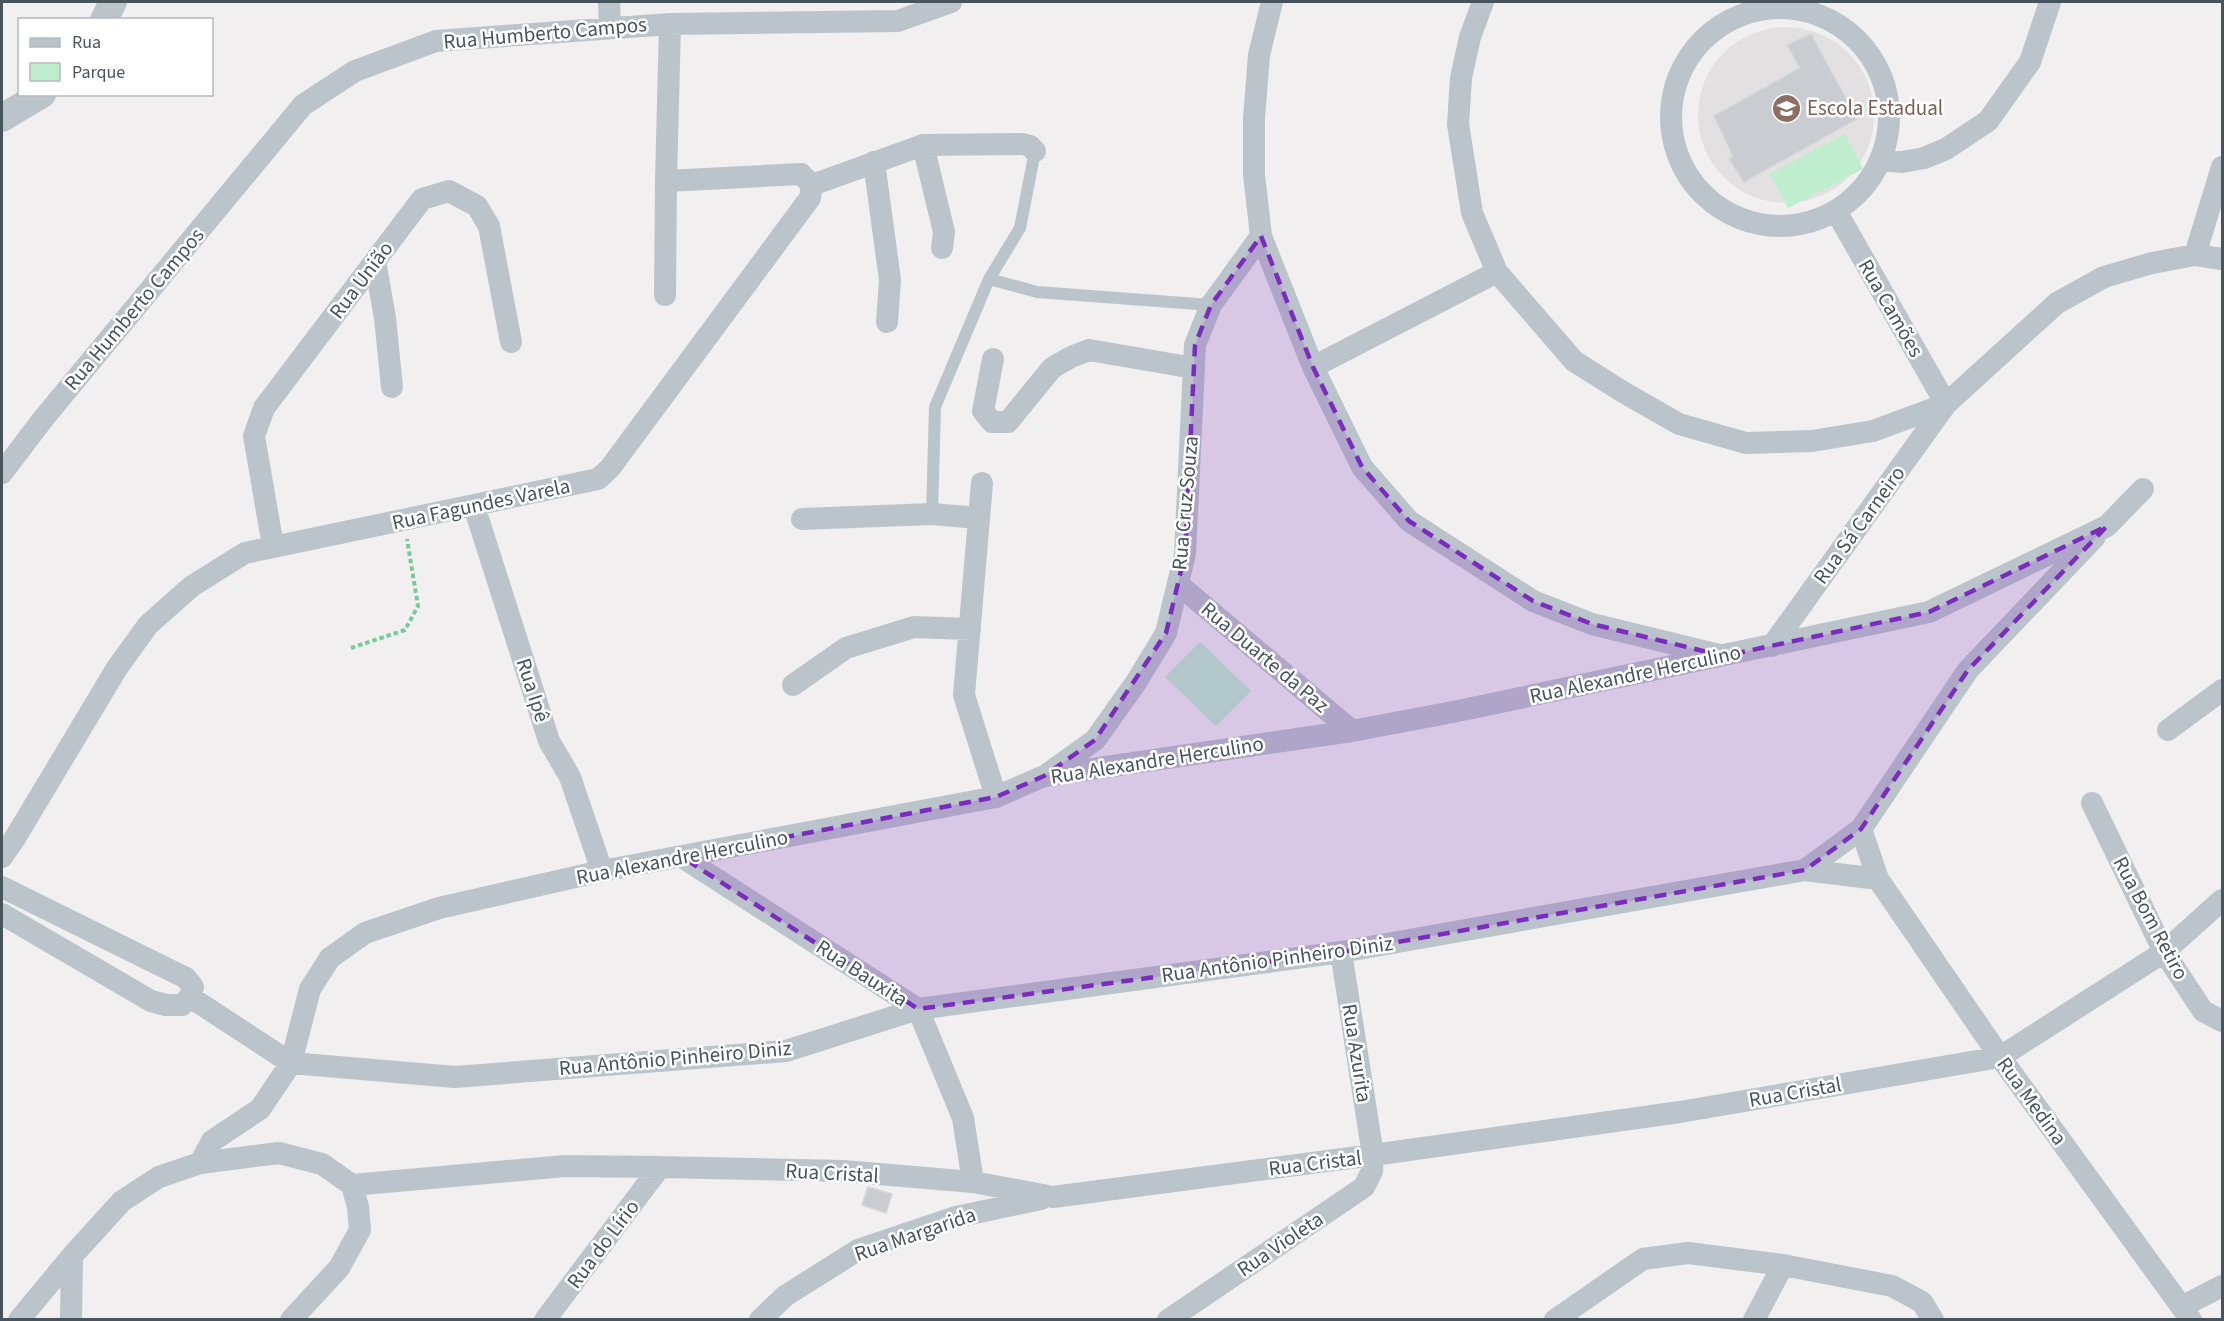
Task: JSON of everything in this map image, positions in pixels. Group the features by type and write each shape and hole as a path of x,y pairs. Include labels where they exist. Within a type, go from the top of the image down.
{"street":[{"path":"105,18 113,2"},
{"path":"609,2 610,28"},
{"name":"Rua Humberto Campos","path":"2,473 43,419 303,105 356,71 436,41 670,24 898,21 951,2"},
{"path":"1272,2 1259,55 1254,118 1254,176 1262,236 1313,368 1362,467 1409,521 1533,601 1592,624 1724,656"},
{"path":"1484,2 1470,37 1461,78 1458,124 1472,213 1497,272 1574,361 1679,424 1746,442 1812,441 1873,431 1946,404 2057,303 2104,277 2152,263 2196,255 2223,259"},
{"path":"1882,160 1902,162 1924,159 1946,149 1988,121 2030,62 2050,2"},
{"path":"1774,4 1811,11 1845,27 1871,54 1887,87 1890,124 1882,160 1863,189 1836,211 1806,223 1774,226 1743,220 1716,205 1693,183 1677,155 1670,124 1673,93 1684,63 1723,10 1751,11 1774,4"},
{"path":"665,295 670,24"},
{"path":"2,118 39,96"},
{"path":"666,181 801,174 812,185 923,145 1023,144 1035,151"},
{"path":"923,145 944,232 942,248"},
{"path":"874,162 890,280 887,322"},
{"path":"2196,255 2223,167"},
{"name":"Rua Fagundes Varela","path":"2,857 117,668 148,625 192,586 245,553 598,479 610,468 810,198 812,185"},
{"name":"Rua União","path":"273,546 254,436 264,408 422,199 449,191 477,206 489,226 511,342"},
{"name":"Rua Camões","path":"1836,211 1946,404"},
{"name":"Rua Cruz Souza","path":"1044,776 1095,740 1137,681 1166,633 1185,554 1195,345 1211,305 1262,236"},
{"path":"375,261 386,318 392,387"},
{"path":"1313,368 1497,272"},
{"path":"993,359 983,411 992,422 1008,422 1052,368 1089,350 1194,368"},
{"name":"Rua Sá Carneiro","path":"1772,646 1946,404"},
{"path":"982,483 964,695 996,797"},
{"name":"Rua Alexandre Herculino","path":"200,1162 212,1141 260,1109 291,1063 310,990 330,958 365,933 440,908 602,871 996,797 1044,776 1353,731 1929,612 2107,525 2143,489"},
{"name":"Rua Ipê","path":"474,506 549,741 570,777 602,871"},
{"path":"802,519 932,514 978,518"},
{"name":"Rua Antônio Pinheiro Diniz","path":"291,1063 456,1077 786,1051 918,1009 1341,952 1805,870 1861,828 1968,670 2107,525"},
{"name":"Rua Duarte da Paz","path":"1178,584 1353,731"},
{"path":"794,685 846,648 914,627 970,629"},
{"path":"2168,730 2223,690"},
{"name":"Rua Bom Retiro","path":"2092,803 2164,952 2203,1011 2223,1021"},
{"name":"Rua Medina","path":"1861,828 1878,879 2000,1057 2187,1313"},
{"name":"Rua Bauxita","path":"682,857 918,1009 963,1118 973,1182"},
{"path":"1805,870 1878,879"},
{"path":"2,887 186,978 193,987 190,997 182,1005 166,1005 151,1001 2,914"},
{"name":"Rua Cristal","path":"352,1185 565,1166 660,1167 843,1171 973,1182 1053,1197 1680,1112 2000,1057 2164,952 2223,900"},
{"name":"Rua Azurita","path":"1341,952 1374,1155"},
{"path":"190,997 291,1063"},
{"path":"19,1320 72,1256 122,1201 159,1177 200,1162 279,1153 322,1164 352,1185 358,1207 360,1230 339,1268 291,1320"},
{"name":"Rua Violeta","path":"1168,1320 1364,1187 1372,1171 1374,1155"},
{"name":"Rua do Lírio","path":"545,1320 660,1167"},
{"name":"Rua Margarida","path":"760,1320 784,1296 858,1250 956,1217 1053,1197"},
{"path":"1555,1320 1643,1259 1688,1253 1783,1265 1892,1286 1922,1302 1933,1320"},
{"path":"71,1320 72,1256"},
{"path":"1754,1320 1783,1265"},
{"path":"2187,1313 2223,1286"}],"lane":[{"path":"932,514 935,407 989,279 1020,228 1035,151"},
{"path":"989,279 1037,292 1211,305"}],"path":[{"path":"351,648 405,630 418,606 404,521"}],"highlighted area":[{"path":"1261,236 1313,367 1362,467 1409,521 1533,601 1592,624 1724,656 1929,612 2107,526 1968,670 1861,829 1805,870 1341,952 918,1009 682,857 996,797 1044,776 1095,740 1166,633 1185,554 1195,345 1211,305"}],"shaded area":[{"name":"Escola Estadual","path":"1786,27 1820,34 1835,42 1848,53 1859,66 1867,81 1874,115 1867,149 1859,164 1848,177 1835,188 1820,196 1786,203 1752,196 1737,188 1724,177 1713,164 1705,149 1698,115 1705,81 1713,66 1724,53 1737,42 1752,34"}],"green space":[{"path":"1845,134 1863,169 1788,208 1770,174"},
{"path":"1200,642 1251,691 1216,726 1165,677"}],"building":[{"path":"1811,34 1857,119 1744,182 1729,159 1733,156 1714,116 1800,68 1787,45"},
{"path":"868,1187 892,1194 886,1213 862,1205"}],"place":[{"name":"Escola Estadual","path":"1786,108"}]}
